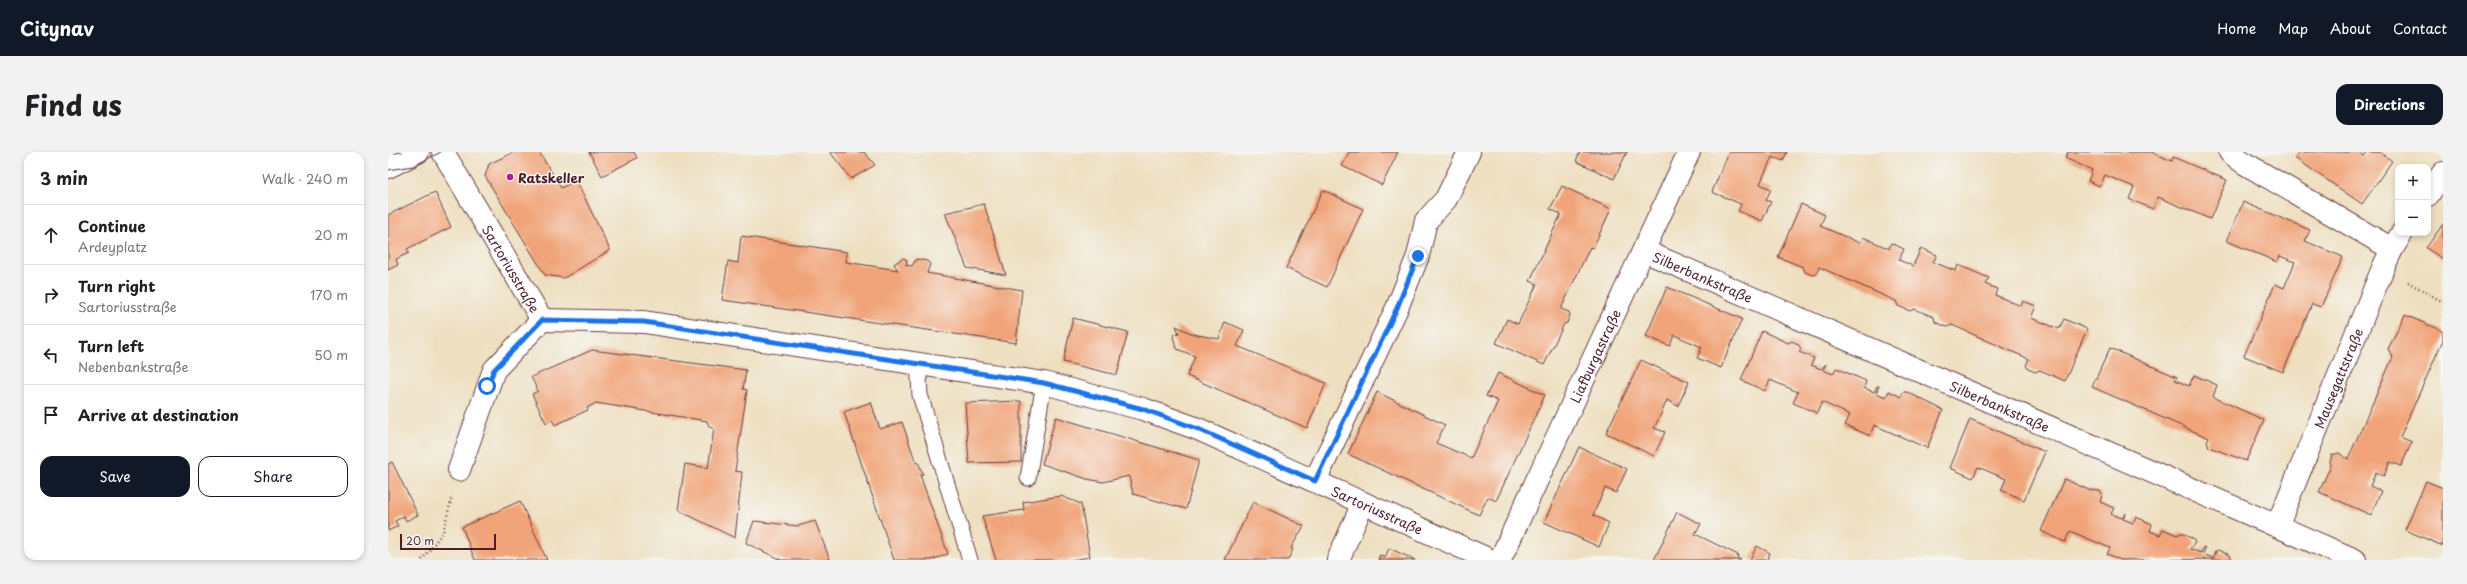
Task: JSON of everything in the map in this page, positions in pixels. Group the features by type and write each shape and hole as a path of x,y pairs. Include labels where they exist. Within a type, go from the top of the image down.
{"street":[{"path":"388,167 418,152"},
{"name":"Sartoriusstraße","path":"443,152 542,320 644,322 918,362 1044,383 1143,409 1198,429 1490,560"},
{"path":"1315,481 1397,308 1418,256 1426,221 1446,199 1469,152"},
{"name":"Liafburgastraße","path":"1500,560 1690,152"},
{"path":"2230,152 2244,163 2397,241"},
{"path":"2431,191 2443,173"},
{"name":"Mausegattstraße","path":"2277,526 2383,268 2397,241"},
{"name":"Silberbankstraße","path":"1644,251 2355,560"},
{"path":"459,470 494,370 542,320"},
{"path":"1338,560 1363,503"}],"lane":[{"path":"918,362 920,395 970,560"},
{"path":"1028,478 1044,383"}],"path":[{"path":"2383,268 2443,302"},
{"path":"422,560 443,532 459,470"}],"building":[{"path":"514,152 539,152 561,188 576,180 610,250 564,278 545,275 485,176 489,164"},
{"path":"589,152 634,152 637,158 602,176"},
{"path":"830,152 864,152 875,165 851,179"},
{"path":"1349,152 1398,152 1382,185 1342,166"},
{"path":"1580,152 1627,152 1614,179 1576,161"},
{"path":"1729,152 1787,152 1783,161 1772,157 1760,184 1771,189 1766,200 1771,202 1762,221 1738,211 1741,204 1712,192"},
{"path":"2068,152 2151,152 2172,161 2173,157 2227,180 2210,219 2158,197 2153,209 2129,199 2134,187 2105,175 2100,186 2088,181 2092,170 2065,158"},
{"path":"2299,152 2359,152 2364,156 2367,152 2380,152 2392,161 2362,204 2295,158"},
{"path":"1562,186 1611,209 1593,248 1590,247 1561,309 1569,312 1570,315 1544,365 1496,343 1507,319 1518,324 1537,284 1530,281 1561,214 1550,209"},
{"path":"1323,190 1363,209 1327,287 1286,268"},
{"path":"435,192 451,227 407,249 409,253 396,259 398,265 388,270 388,215"},
{"path":"2243,202 2310,230 2305,241 2343,257 2321,307 2312,304 2283,372 2244,356 2275,284 2284,288 2295,262 2280,256 2277,262 2227,241"},
{"path":"984,204 1006,275 967,268 945,213"},
{"path":"1801,204 1825,215 1820,226 1860,243 1863,237 1889,249 1891,243 1904,249 1899,260 1913,266 1921,248 1937,255 1933,262 1956,271 1958,265 1989,278 1985,284 1997,289 1995,295 2021,306 2023,301 2036,306 2031,318 2059,329 2064,319 2087,329 2065,381 2040,370 2035,372 2028,369 2026,365 2029,359 1952,325 1947,327 1935,322 1934,317 1914,309 1910,311 1898,306 1896,301 1819,267 1817,274 1812,275 1805,272 1803,267 1778,257"},
{"path":"2443,224 2443,259 2426,248"},
{"path":"741,236 847,252 846,262 898,270 894,264 903,258 907,260 906,265 912,266 916,259 927,261 930,264 927,273 1022,290 1016,343 722,300 728,261 738,263"},
{"path":"1667,287 1742,319 1721,368 1697,358 1702,347 1674,335 1670,346 1646,336"},
{"path":"2405,315 2443,331 2443,340 2400,437 2412,442 2401,466 2390,462 2384,476 2376,472 2370,486 2381,491 2371,515 2319,492 2331,465 2330,462 2332,455 2339,453 2348,459 2393,357 2388,349"},
{"path":"1073,318 1128,332 1117,375 1063,362"},
{"path":"1225,322 1244,330 1237,346 1326,383 1307,428 1187,376 1195,356 1177,349 1173,337 1175,334 1179,333 1176,326 1193,334 1219,339"},
{"path":"1762,331 1788,343 1792,341 1798,344 1801,349 1799,352 1814,358 1811,365 1821,369 1826,364 1823,370 1833,374 1836,368 1866,381 1864,388 1874,392 1877,386 1879,386 1876,393 1886,397 1889,391 1901,397 1903,392 1907,392 1943,410 1927,448 1874,425 1870,436 1845,425 1850,415 1822,402 1817,413 1793,403 1798,392 1770,380 1765,391 1741,380"},
{"path":"2110,348 2177,377 2175,380 2189,386 2194,375 2217,385 2213,397 2264,420 2246,461 2209,447 2207,441 2209,438 2092,387"},
{"path":"592,350 746,370 743,389 747,390 735,471 742,472 735,538 678,510 685,464 708,468 714,429 709,426 707,421 596,403 587,408 588,410 555,425 552,420 546,423 532,394 538,391 531,377"},
{"path":"1641,360 1689,382 1678,406 1667,400 1654,428 1665,432 1654,456 1606,433"},
{"path":"1498,373 1545,395 1496,501 1488,497 1479,515 1348,454 1377,392 1445,425 1436,443 1471,458 1498,401 1486,396"},
{"path":"1021,401 1021,462 969,463 965,403"},
{"path":"871,402 880,429 902,422 916,463 918,462 923,474 920,475 948,554 931,560 894,560 844,412"},
{"path":"1056,417 1199,460 1186,509 1133,494 1129,476 1103,482 1087,479 1042,464"},
{"path":"1970,419 2045,452 2024,500 2001,490 2006,479 1978,467 1973,478 1950,468"},
{"path":"1579,447 1627,469 1616,493 1605,488 1593,515 1609,523 1599,547 1544,522"},
{"path":"392,462 418,515 406,521 404,516 395,521 398,526 388,531 388,464"},
{"path":"2064,479 2089,490 2100,491 2102,495 2100,502 2114,508 2111,514 2122,518 2126,513 2123,519 2133,523 2136,517 2152,524 2150,531 2160,535 2163,529 2177,535 2181,533 2193,539 2195,543 2190,549 2201,553 2203,547 2205,548 2203,554 2213,558 2216,552 2214,552 2218,550 2230,555 2232,559 2121,560 2107,554 2110,548 2070,531 2065,542 2041,531"},
{"path":"2426,481 2443,488 2443,546 2405,530"},
{"path":"1061,496 1081,504 1090,557 1071,560 996,560 982,516 1024,510 1023,502"},
{"path":"520,501 547,560 475,560 462,527"},
{"path":"1253,502 1304,526 1291,548 1293,549 1288,560 1225,560"},
{"path":"1677,512 1701,524 1695,534 1738,555 1737,558 1741,560 1654,560"},
{"path":"754,521 798,526 815,521 830,560 781,560 746,543"},
{"path":"1757,546 1770,553 1767,560 1750,560"},
{"path":"1389,548 1415,560 1378,560 1380,555 1385,558"}],"tram line":[{"path":"388,154 402,152"},
{"path":"388,170 413,166 441,152"}],"place":[{"name":"Ratskeller","path":"510,177"}],"route":[{"path":"487,386 494,370 542,320 594,319 644,322 1044,383 1143,409 1198,429 1315,481 1397,308 1418,256"}]}
